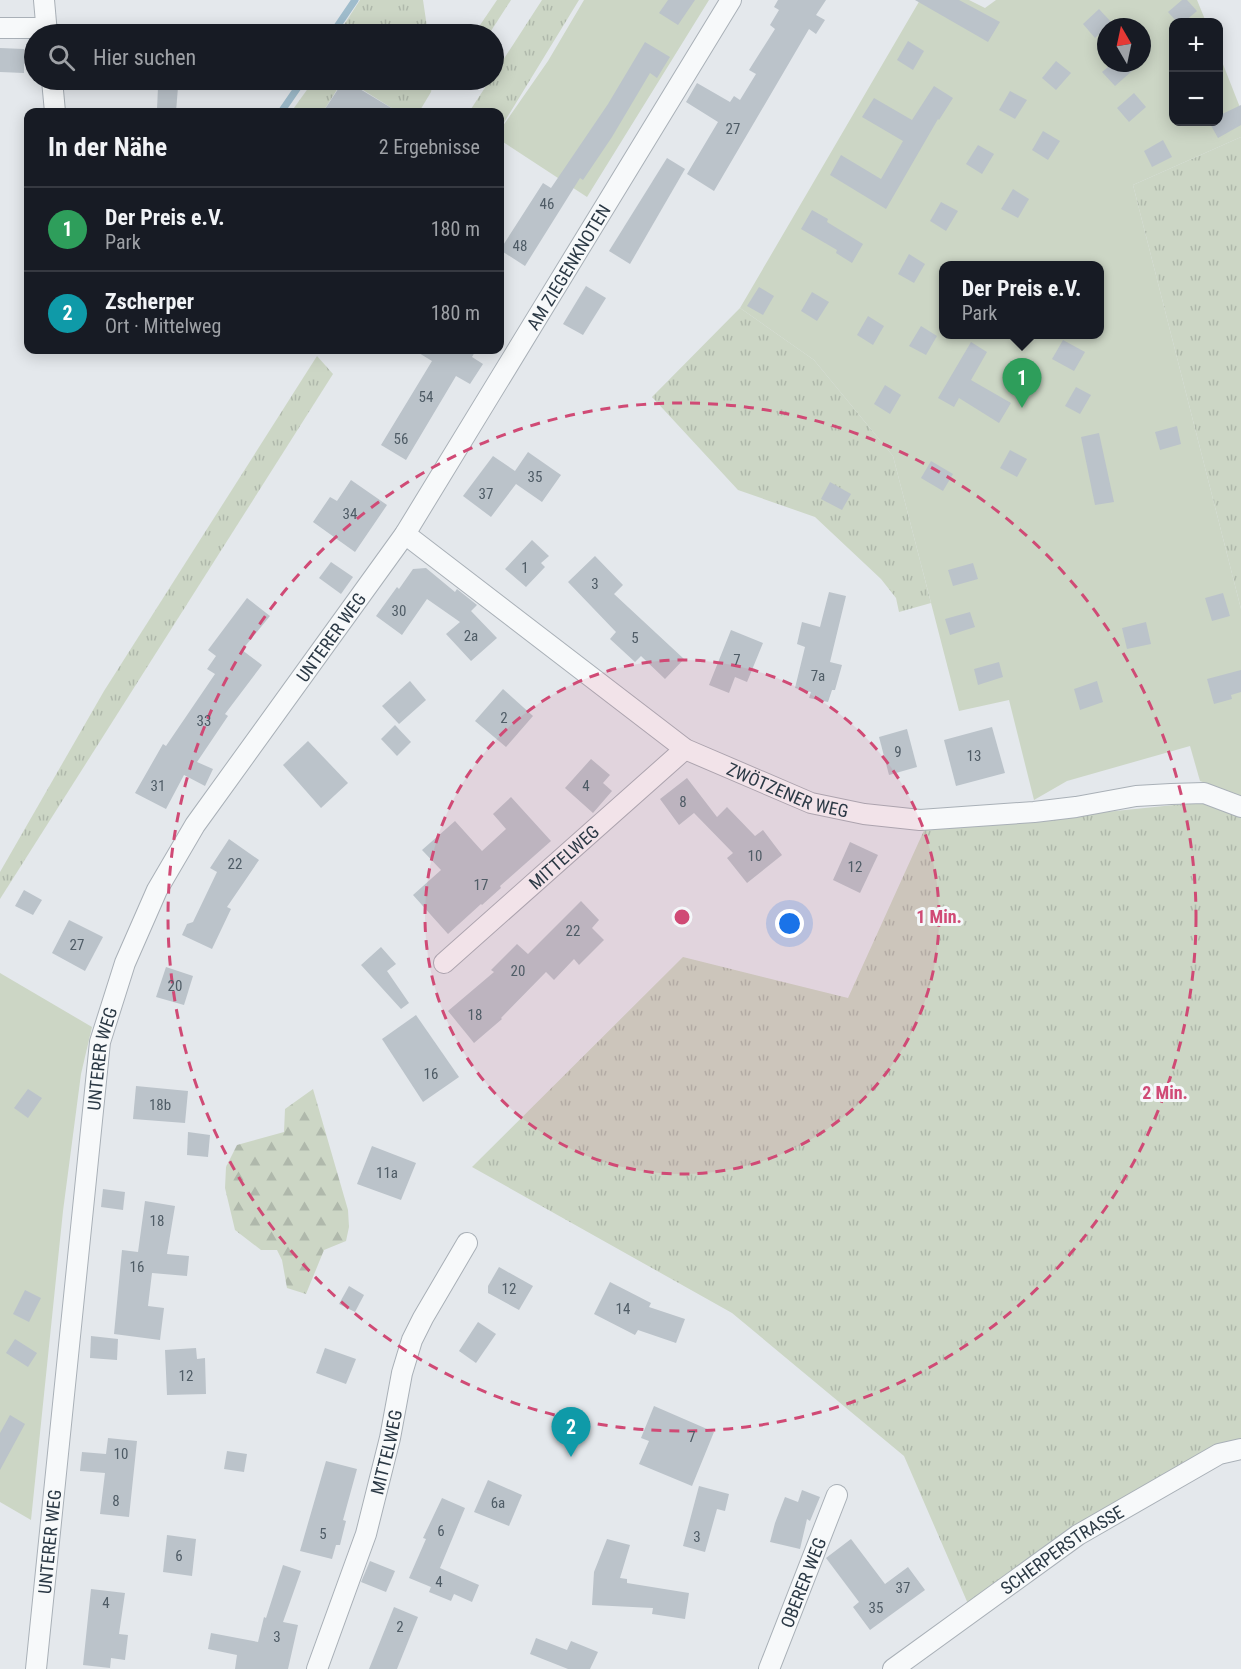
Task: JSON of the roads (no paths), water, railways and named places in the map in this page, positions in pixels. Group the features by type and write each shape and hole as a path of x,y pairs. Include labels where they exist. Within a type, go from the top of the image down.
{"street":[{"path":"44,0 46,24"},
{"name":"AM ZIEGENKNOTEN","path":"405,534 731,0"},
{"path":"0,28 24,30"},
{"path":"53,90 56,108"},
{"name":"ZWÖTZENER WEG","path":"405,534 685,749 811,803 920,820 1034,812 1136,796 1171,794 1204,793 1241,807"},
{"name":"UNTERER WEG","path":"36,1669 100,1042 125,963 157,890 195,825 405,534"},
{"name":"MITTELWEG","path":"444,963 685,749"},
{"name":"MITTELWEG","path":"317,1669 366,1534 390,1438 402,1373 412,1340 467,1243"},
{"name":"SCHERPERSTRASSE","path":"893,1669 1078,1535 1219,1454 1241,1449"},
{"name":"OBERER WEG","path":"769,1669 837,1495"}],"waterway":[{"path":"339,24 355,0"},
{"path":"284,108 296,90"}],"place":[{"name":"Der Preis e.V.","path":"1022,408"},
{"name":"Zscherper","path":"571,1457"}]}
